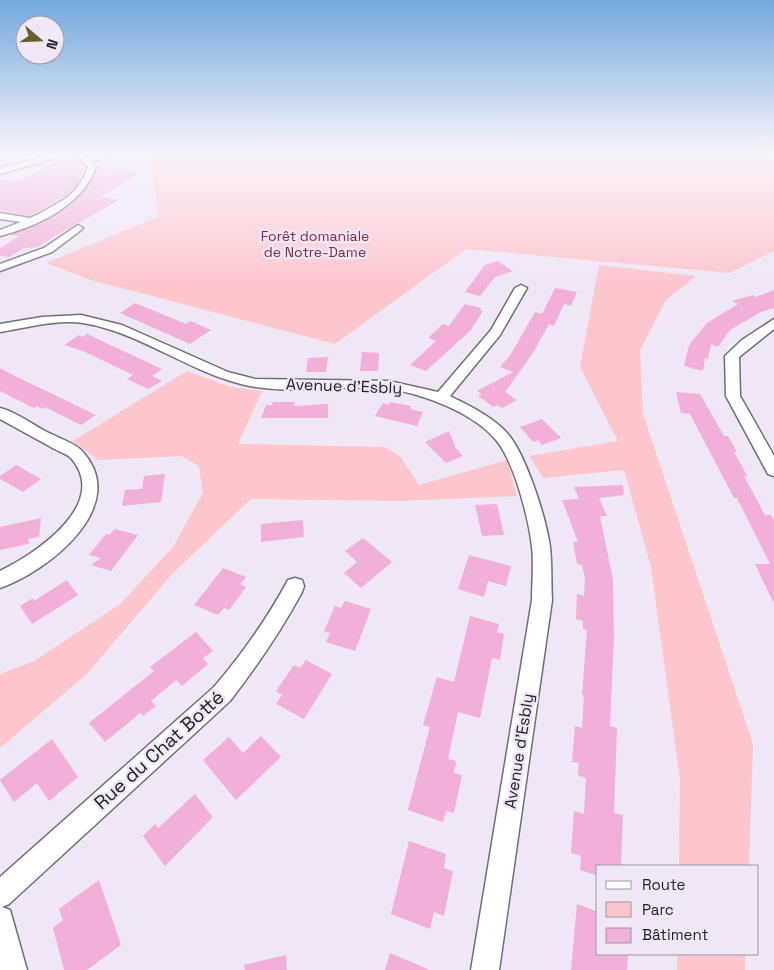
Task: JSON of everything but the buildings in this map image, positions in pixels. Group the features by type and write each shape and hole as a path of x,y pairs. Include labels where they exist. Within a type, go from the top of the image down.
{"street":[{"path":"0,233 30,221 71,197"},
{"path":"0,216 30,221"},
{"path":"0,268 48,250 78,228"},
{"path":"441,396 496,332 521,288"},
{"name":"Avenue d'Esbly","path":"0,328 42,321 81,319 118,328 223,375 255,383 389,385 441,396 476,416 502,437 522,476 530,500 541,547 542,600 485,970"},
{"path":"773,468 733,396 732,356 774,322"},
{"path":"0,413 76,454 89,475 89,498 77,525 52,550 14,574 0,580"},
{"name":"Rue du Chat Botté","path":"0,895 222,694 252,657 274,624 295,586"},
{"path":"0,920 13,970"}],"green space":[{"name":"Forêt domaniale de Notre-Dame","path":"155,197 774,197 774,251 729,273 466,249 335,344 91,280 46,263 158,217"},
{"path":"599,265 696,276 666,300 640,350 643,414 753,744 749,865 679,865 680,780 651,567 624,470 543,478 529,456 618,441 580,367"},
{"path":"187,371 231,387 262,391 238,444 385,447 400,456 419,485 507,460 517,496 400,501 251,499 172,574 87,674 0,748 0,674 34,661 119,605 173,547 203,493 199,466 181,456 98,460 73,441"},
{"path":"677,955 745,955 745,970 677,970"}]}
